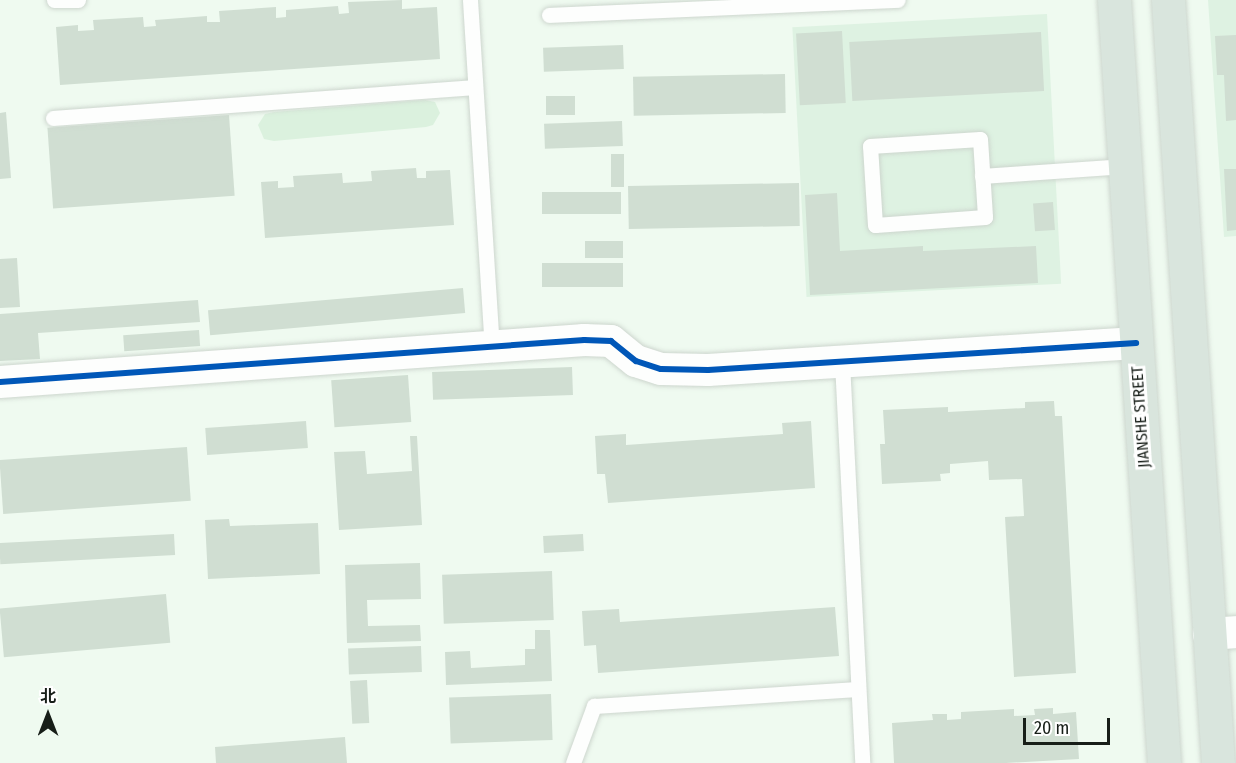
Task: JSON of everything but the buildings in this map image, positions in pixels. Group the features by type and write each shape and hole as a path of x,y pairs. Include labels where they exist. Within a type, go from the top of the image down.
{"main road":[{"name":"JIANSHE STREET","path":"1114,0 1164,763"},
{"path":"1168,0 1222,633 1218,763"}],"street":[{"path":"0,382 492,347 611,341 636,361 661,369 708,370 1136,343"}],"lane":[{"path":"54,0 78,0"},
{"path":"470,0 492,347"},
{"path":"549,15 898,0"},
{"path":"53,118 475,87"},
{"path":"980,139 982,176 985,217 875,225 870,146 980,139"},
{"path":"982,176 1125,166"},
{"path":"842,362 862,763"},
{"path":"573,763 594,706 857,689"}],"shaded area":[{"path":"1208,0 1236,0 1236,236 1224,237"},
{"path":"1047,14 1061,284 806,297 792,27"},
{"path":"425,100 435,102 440,113 433,125 426,127 274,141 264,139 258,125 265,114 274,112"}],"cycle path":[{"path":"0,382 584,340 611,341 636,361 661,369 708,370 1136,343"}]}
